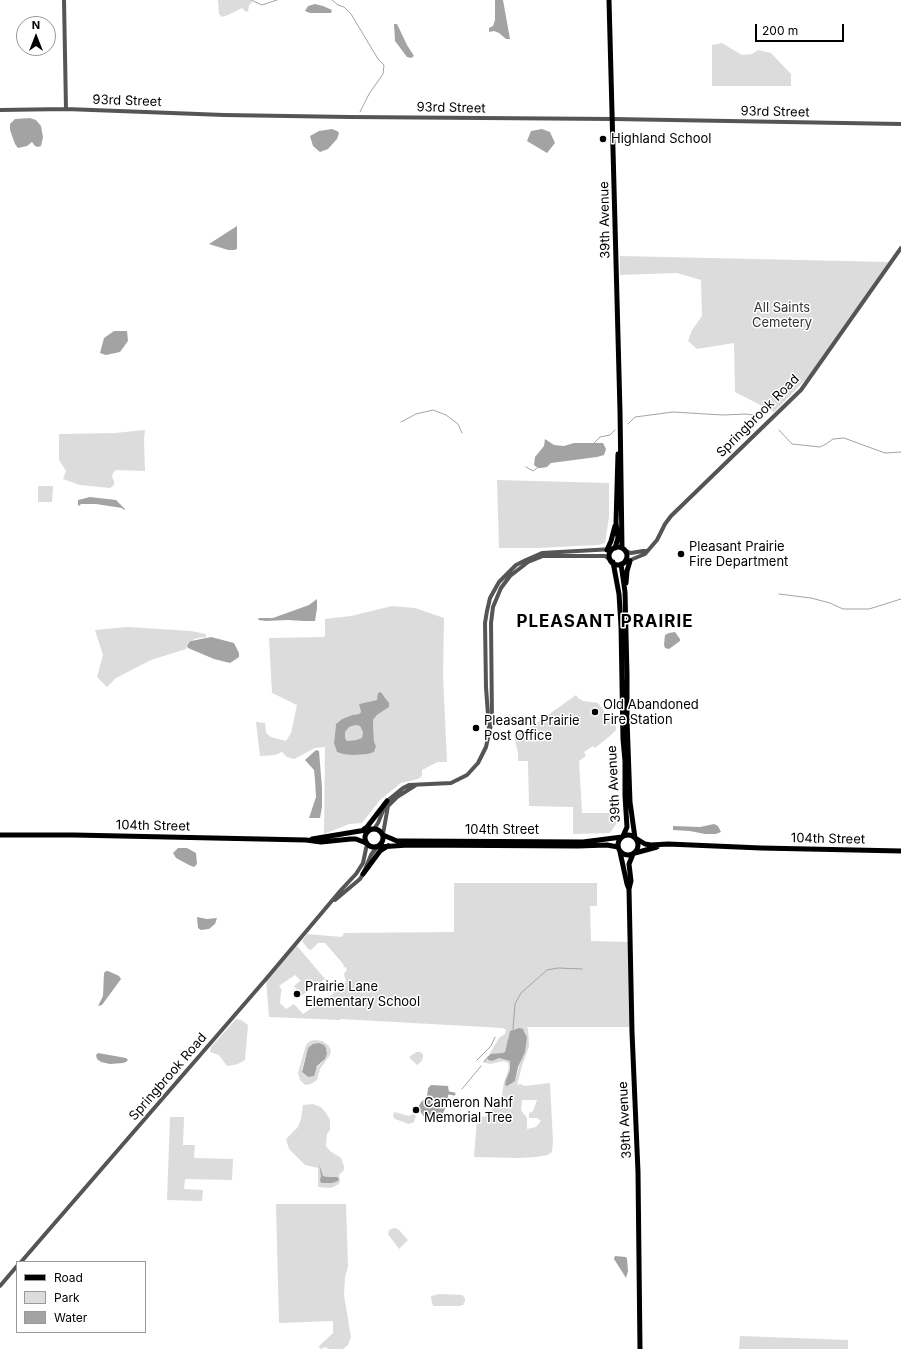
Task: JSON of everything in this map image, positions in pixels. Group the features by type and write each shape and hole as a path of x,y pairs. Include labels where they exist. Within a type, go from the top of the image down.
{"main road":[{"name":"39th Avenue","path":"609,0 624,550"},
{"name":"39th Avenue","path":"614,549 618,538 616,523 617,466 621,440"},
{"path":"607,550 616,523"},
{"path":"614,549 624,550 627,556 622,564 612,561 610,554 614,549"},
{"name":"39th Avenue","path":"612,561 619,594 621,626 623,739 628,795 636,838"},
{"path":"625,592 627,571 630,561"},
{"name":"39th Avenue","path":"622,564 625,592 628,676 627,827 622,837"},
{"path":"362,830 367,827 387,801"},
{"path":"373,829 379,830 383,834 383,842 378,847 371,847 367,844 365,836 366,833 373,829"},
{"name":"104th Street","path":"306,840 373,829"},
{"name":"104th Street","path":"383,834 397,841 583,842 622,837"},
{"name":"104th Street","path":"0,835 74,835 306,840 329,842 356,839 367,844"},
{"path":"630,835 636,838 638,848 634,853 630,855 623,854 619,848 619,840 622,837 630,835"},
{"name":"104th Street","path":"636,838 644,844 651,845 668,844 901,851"},
{"name":"104th Street","path":"378,847 408,845 607,845 619,848"},
{"name":"104th Street","path":"634,853 654,848 682,845"},
{"path":"363,874 380,851 388,846"},
{"name":"39th Avenue","path":"619,848 629,889"},
{"name":"39th Avenue","path":"634,853 629,864 631,881 629,889 632,1032 638,1172 640,1349"}],"street":[{"path":"64,0 66,109"},
{"name":"93rd Street","path":"0,110 66,109 224,115 901,124"},
{"name":"Springbrook Road","path":"622,564 641,556 647,551 657,540 671,516 801,390 901,248"},
{"path":"489,733 486,687 485,623 489,603 496,586 516,565 542,553 614,549"},
{"path":"624,550 631,553 647,551"},
{"path":"373,829 378,823 387,801 403,788 418,784 451,783 467,775 478,763 486,747 492,720 492,615 495,601 504,584 515,571 534,559 543,556 605,556 612,561"},
{"path":"383,834 388,806 397,797 418,784"},
{"name":"Springbrook Road","path":"21,1261 263,983 360,869 366,853 367,844"},
{"name":"Springbrook Road","path":"330,904 354,885 363,874 371,854 378,847"},
{"path":"0,1286 16,1267"}],"green space":[{"path":"218,0 251,0 252,3 249,5 248,11 246,12 242,8 222,17 219,14"},
{"path":"722,43 742,55 752,54 758,50 771,53 791,74 791,86 712,86 712,45"},
{"name":"All Saints Cemetery","path":"620,256 889,262 807,378 774,412 735,392 734,343 697,349 688,341 692,330 702,316 701,280 677,273 620,275"},
{"path":"145,430 145,471 116,470 112,477 114,485 110,488 80,485 63,479 66,471 59,460 59,434 115,433"},
{"path":"497,480 609,483 609,517 605,543 598,545 537,548 499,548"},
{"path":"38,486 53,486 52,502 38,502"},
{"path":"392,606 415,608 444,618 443,675 447,762 438,762 422,770 422,776 418,779 401,783 380,800 362,823 349,824 324,834 325,747 315,748 294,759 287,757 282,752 275,755 260,756 256,722 265,723 266,733 271,737 286,741 291,733 297,705 272,693 269,638 323,637 325,636 325,619 351,616","holes":["381,692 386,698 389,707 377,715 373,720 374,742 376,746 368,754 343,754 334,743 336,724 342,719 359,714 361,712 359,704 377,700"]},
{"path":"128,627 191,631 206,634 206,637 197,638 188,642 186,649 151,660 116,678 107,687 97,677 103,655 95,630"},
{"path":"576,695 583,701 598,703 607,715 615,718 616,730 595,748 593,746 584,752 586,756 579,761 582,813 619,813 619,820 610,833 573,834 573,807 529,806 528,761 518,761 518,753 514,735 524,732"},
{"path":"356,725 360,726 363,732 362,738 347,741 345,738 345,732 349,727"},
{"path":"454,883 597,883 597,906 590,906 591,941 628,942 632,1027 526,1027 528,1028 529,1046 517,1085 520,1084 525,1086 550,1083 553,1142 552,1152 548,1155 536,1157 474,1157 477,1118 487,1116 502,1095 509,1066 508,1063 504,1061 490,1064 483,1062 487,1057 488,1060 491,1061 499,1058 510,1061 510,1070 506,1080 515,1081 527,1037 525,1031 509,1033 505,1052 489,1055 499,1038 505,1034 506,1030 503,1028 340,1019 269,1017 266,979 296,946 325,979 301,996 294,986 301,980 295,975 279,986 282,990 280,1003 286,1009 294,1004 303,1014 333,994 334,990 343,989 346,985 344,974 347,969 343,967 344,965 325,943 318,943 311,950 308,949 302,941 307,934 342,937 344,933 454,932","holes":["522,1100 537,1100 533,1111 529,1113 529,1118 537,1118 541,1121 536,1127 527,1129 527,1118 521,1110"]},
{"path":"236,1019 241,1020 248,1025 245,1060 238,1064 227,1066 219,1055 210,1052 211,1047"},
{"path":"310,1041 322,1041 328,1045 331,1050 330,1055 320,1069 317,1080 311,1084 305,1085 300,1080 298,1073 306,1045","holes":["324,1045 327,1054 325,1059 308,1077 306,1076 302,1072 302,1069 308,1048"]},
{"path":"416,1052 423,1054 421,1062 417,1065 409,1057"},
{"path":"313,1104 321,1107 330,1120 330,1130 327,1134 326,1146 330,1151 341,1158 344,1166 344,1170 339,1175 339,1184 331,1188 318,1187 318,1168 305,1165 289,1149 286,1139 298,1127 303,1105"},
{"path":"394,1112 409,1116 413,1114 416,1116 414,1122 409,1124 395,1119 393,1116"},
{"path":"170,1117 184,1117 183,1145 195,1145 194,1158 233,1159 232,1180 185,1179 184,1189 203,1190 202,1201 167,1200"},
{"path":"276,1204 346,1204 348,1267 345,1277 344,1295 351,1337 348,1345 343,1349 328,1349 326,1347 320,1349 319,1346 333,1333 333,1321 279,1323"},
{"path":"394,1228 398,1229 408,1240 399,1249 388,1234 389,1230"},
{"path":"439,1294 462,1295 465,1298 465,1301 463,1305 459,1306 434,1306 432,1304 431,1296"},
{"path":"740,1336 848,1340 848,1349 739,1349"}],"water":[{"path":"495,0 503,0 510,39 506,39 494,31 489,32 489,28 493,26 495,20"},
{"path":"315,4 332,10 331,13 310,13 305,11 308,6"},
{"path":"394,24 397,24 414,56 411,58 407,57 395,41"},
{"path":"30,118 36,120 41,126 43,137 41,146 35,146 32,142 27,146 18,148 10,130 10,124 15,119"},
{"path":"332,129 339,133 337,139 328,149 320,152 313,146 310,136 319,131"},
{"path":"542,129 550,132 555,143 547,153 527,141 531,131"},
{"path":"237,226 237,249 228,250 209,244"},
{"path":"114,331 127,331 128,341 120,352 106,355 100,353 104,338"},
{"path":"545,439 554,445 564,446 574,443 603,443 606,449 604,455 597,457 551,463 547,467 538,468 534,465 535,457 544,446"},
{"path":"90,497 116,500 125,509 96,504 78,505 78,500"},
{"path":"317,599 315,621 258,620 259,618 273,618 309,605"},
{"path":"675,632 680,641 669,649 665,648 665,635"},
{"path":"211,637 234,643 239,653 239,657 230,663 214,659 188,648 187,646 191,641"},
{"path":"381,692 389,703 389,707 377,715 373,720 374,742 376,746 374,752 353,755 337,752 334,743 336,724 342,719 359,714 361,712 359,704 377,700 378,693","holes":["356,725 360,726 363,732 362,738 347,741 345,738 345,732 349,727"]},
{"path":"316,750 319,751 322,807 320,818 309,818 316,797 315,780 314,770 305,760"},
{"path":"714,824 718,826 721,832 716,834 705,834 673,830 673,826 700,827"},
{"path":"178,848 187,848 196,853 197,864 194,867 176,858 173,853"},
{"path":"197,917 207,919 217,918 215,924 209,929 201,930 198,928"},
{"path":"106,971 119,976 121,979 102,1005 98,1006 103,996 104,973"},
{"path":"519,1028 523,1029 527,1037 525,1052 518,1067 515,1081 507,1086 505,1085 510,1070 510,1061 499,1058 492,1061 488,1060 487,1057 491,1054 505,1052 510,1031"},
{"path":"319,1043 324,1045 327,1054 325,1059 317,1066 314,1076 308,1077 302,1072 308,1048 313,1044"},
{"path":"98,1053 126,1058 128,1060 123,1063 110,1064 101,1062 97,1059 96,1055"},
{"path":"431,1085 448,1086 449,1092 442,1115 433,1121 426,1120 418,1108 421,1102 427,1097 428,1088"},
{"path":"319,1164 323,1176 337,1177 339,1179 338,1181 332,1183 321,1183"},
{"path":"615,1256 626,1257 627,1259 628,1271 626,1278 614,1259"}],"waterway":[{"path":"251,0 262,5 277,0"},
{"path":"332,0 338,5 344,7 351,14 378,59 384,65 383,74 369,94 360,112"},
{"path":"401,422 416,414 433,410 446,415 458,424 462,433"},
{"path":"628,424 635,417 673,412 723,415 746,414 759,416"},
{"path":"594,443 600,437 610,435 615,430"},
{"path":"779,430 792,444 820,447 833,439 844,438 885,453 901,452"},
{"path":"526,467 533,471 537,468"},
{"path":"779,594 811,598 830,603 843,609 869,609 901,599"},
{"path":"513,1029 515,1004 521,993 547,970 558,968 582,969"},
{"path":"477,1060 491,1046 495,1037"},
{"path":"484,1062 487,1058"},
{"path":"462,1089 481,1066"},
{"path":"449,1093 454,1094"}],"place":[{"name":"Highland School","path":"603,139"},
{"name":"Pleasant Prairie Fire Department","path":"681,554"},
{"name":"Old Abandoned Fire Station","path":"595,712"},
{"name":"Pleasant Prairie Post Office","path":"476,728"},
{"name":"Prairie Lane Elementary School","path":"297,994"},
{"name":"Cameron Nahf Memorial Tree","path":"416,1110"}],"district":[{"name":"PLEASANT PRAIRIE","path":"605,622"}]}
